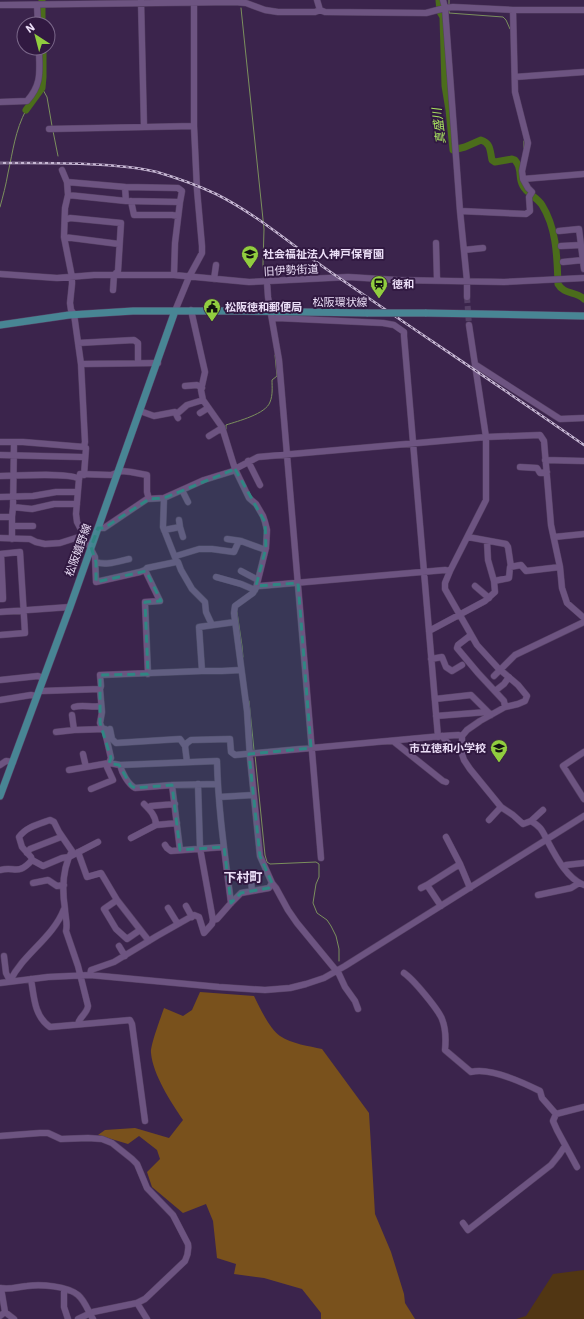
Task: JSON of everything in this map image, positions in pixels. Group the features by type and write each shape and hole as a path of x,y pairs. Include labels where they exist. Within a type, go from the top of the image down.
{"main road":[{"name":"松阪環状線","path":"0,325 74,314 133,311 175,312 191,310 272,315 425,313 584,316"},
{"name":"松阪嬉野線","path":"0,796 39,693 43,678 158,363 175,312"}],"street":[{"path":"317,0 320,10"},
{"path":"443,0 447,7 455,150 467,281 467,297"},
{"path":"141,2 144,127"},
{"path":"0,6 141,2 246,3 265,10 278,12 315,12 320,10 325,12 426,13 447,7 513,10 584,10"},
{"path":"175,312 189,277 202,253 194,126 194,3"},
{"path":"37,5 38,16"},
{"path":"460,211 526,214 530,211 531,194 523,179 522,171 528,143 516,92 513,10"},
{"path":"0,102 27,101 33,95 38,87 39,56"},
{"path":"515,77 584,72"},
{"path":"49,128 194,126"},
{"path":"62,170 68,195 65,208 64,237 72,276 70,303 71,310 74,314 81,364 84,447 86,448 77,492 76,514 78,522 91,547 96,562 96,582 140,572 162,562 176,559 199,549 234,552 238,543 241,541"},
{"path":"523,179 584,174"},
{"path":"66,182 125,187 178,188 182,191 175,243 174,275"},
{"path":"125,187 134,215 178,216"},
{"path":"68,195 129,201 180,202"},
{"path":"65,220 70,218 120,223 118,271 114,275 113,290"},
{"path":"559,231 579,229 584,269"},
{"path":"64,237 119,244"},
{"path":"436,244 437,280"},
{"path":"561,246 581,244"},
{"path":"464,250 483,248"},
{"path":"563,262 583,260"},
{"path":"214,279 216,265"},
{"name":"旧伊勢街道","path":"0,274 58,278 94,275 174,275 249,282 348,278 504,282 584,278"},
{"path":"266,282 272,315 287,455 321,858"},
{"path":"191,310 205,372 202,388 204,400 222,428 235,469 249,498 256,504 264,516 267,530 266,548 253,593 235,606 234,613 247,711 249,754 260,856 272,884 276,888 297,923 344,982 345,987 355,1001 358,1009"},
{"path":"272,315 277,318 383,323 394,325 404,332 436,716 440,737 453,749"},
{"path":"436,716 489,713 525,701 527,696 518,685 498,668 482,651 471,636 445,588 445,582 450,571 486,500 486,437 469,325"},
{"path":"78,343 134,340 138,343 138,363"},
{"path":"81,364 158,363"},
{"path":"476,365 560,419 584,418"},
{"path":"185,386 197,385 202,388"},
{"path":"140,411 154,416 175,412 179,415 187,405 204,400"},
{"path":"200,413 208,408"},
{"path":"209,436 222,428"},
{"path":"98,528 104,528 149,499 164,498 204,480 233,472 235,469 248,461 258,457 486,437 540,435 544,441 550,525 560,567 562,588 567,602 584,618"},
{"path":"0,442 84,447"},
{"path":"12,539 14,442"},
{"path":"0,455 81,457"},
{"path":"546,460 584,461"},
{"path":"248,461 260,485"},
{"path":"520,466 537,468 540,473 547,472"},
{"path":"0,476 75,476 82,473 111,475 122,471 131,472 147,475 147,492 149,499"},
{"path":"182,490 188,502"},
{"path":"0,497 33,496 56,492 77,492"},
{"path":"164,498 164,530 181,570 192,589 205,602 206,612 212,625"},
{"path":"13,507 32,509 54,504 77,504"},
{"path":"0,517 12,517"},
{"path":"164,530 180,524 183,538"},
{"path":"12,526 33,526"},
{"path":"554,537 584,534"},
{"path":"0,538 30,539 45,544 60,543 85,535"},
{"path":"468,538 506,544 508,546 511,567 509,578 494,581"},
{"path":"226,539 241,541 264,549 266,548"},
{"path":"429,631 485,601 495,592 494,581 488,560 487,541"},
{"path":"164,548 170,543"},
{"path":"0,599 3,599 0,554 20,552 25,633 0,635"},
{"path":"96,562 107,564 129,559"},
{"path":"511,567 521,565 526,571 560,567"},
{"path":"145,570 160,601 145,602 148,674"},
{"path":"216,577 242,584 260,586 445,570 450,571"},
{"path":"241,571 256,585"},
{"path":"474,586 489,598"},
{"path":"0,612 70,607"},
{"path":"202,671 199,627 235,622"},
{"path":"494,676 515,655 584,622"},
{"path":"471,636 458,645 457,648 504,701 505,708"},
{"path":"431,659 442,657 446,667 452,671 462,664"},
{"path":"186,762 185,746 180,739 116,743 112,740 106,729 100,723 100,676 241,670"},
{"path":"0,680 38,676 43,678"},
{"path":"495,691 504,684 509,677"},
{"path":"0,700 39,693 100,689"},
{"path":"435,699 471,695 489,713"},
{"path":"74,707 79,705 85,707 101,706"},
{"path":"489,713 467,730 462,736 462,754 464,760 501,807 523,824 531,821 543,810"},
{"path":"72,715 74,730"},
{"path":"56,732 106,729"},
{"path":"92,789 113,780 107,767 111,758 105,732 106,729"},
{"path":"185,746 191,740 230,739 231,752 235,755 393,740 458,735 462,736"},
{"path":"393,740 442,781 446,782"},
{"path":"584,752 563,766 584,799"},
{"path":"84,754 86,767"},
{"path":"69,770 109,763 120,765 217,760 219,797 231,903"},
{"path":"0,765 6,761 13,762"},
{"path":"120,765 131,786 135,788 172,785 218,784"},
{"path":"90,975 91,970 114,962 194,915 199,917 204,933 212,924 213,920 200,848 198,784"},
{"path":"172,785 180,850"},
{"path":"219,797 253,795"},
{"path":"144,804 152,813 156,825"},
{"path":"151,806 175,804"},
{"path":"489,820 501,807"},
{"path":"0,982 90,975 265,990 290,988 324,978 336,971 584,816"},
{"path":"78,1024 88,1006 66,931 64,873 69,857 72,851 61,837 54,822 50,820 30,827 19,837 22,847 32,860 43,866 62,858 69,857 98,842"},
{"path":"531,821 539,825 563,868 581,884"},
{"path":"131,838 156,825 177,823"},
{"path":"27,853 30,849 61,837"},
{"path":"446,837 470,888"},
{"path":"166,845 171,851 224,846"},
{"path":"78,852 87,877 101,873 117,900 149,941"},
{"path":"0,870 6,868 11,870 23,869 32,860"},
{"path":"563,868 566,865 584,863"},
{"path":"440,906 424,887 460,864"},
{"path":"34,883 48,880 57,886 64,885"},
{"path":"251,880 252,891"},
{"path":"213,920 217,919 242,893 269,888 272,884"},
{"path":"538,895 571,888 581,884"},
{"path":"117,900 104,909 116,929 127,939 140,930"},
{"path":"186,906 192,917"},
{"path":"10,981 14,972 55,926 61,917 64,907"},
{"path":"168,908 178,924"},
{"path":"119,946 125,956"},
{"path":"4,956 6,973 10,981"},
{"path":"404,973 411,978 442,1017 446,1043 445,1050 471,1072 477,1070 497,1074 540,1091 542,1098 556,1114"},
{"path":"31,979 36,1008 46,1024 50,1026 56,1027 130,1020 132,1024 145,1121"},
{"path":"556,1114 584,1107"},
{"path":"556,1114 553,1121 577,1167"},
{"path":"0,1136 48,1133 61,1139 102,1139 112,1143 132,1158 137,1164 147,1188 172,1215 188,1244 188,1256 185,1261 145,1299 137,1303 78,1319"},
{"path":"463,1223 468,1230 551,1165 565,1146"},
{"path":"14,1319 3,1314 1,1288 13,1289 26,1286 44,1286 64,1289 78,1295 84,1302 91,1316"},
{"path":"64,1289 64,1307 68,1319"},
{"path":"137,1303 147,1319"}],"highlighted area":[{"path":"235,469 265,522 266,548 256,586 298,583 311,748 249,754 260,856 272,883 269,888 241,893 231,903 224,847 180,850 172,785 135,788 131,786 119,765 109,763 111,758 100,723 100,675 148,674 145,602 161,601 146,571 96,582 96,562 91,547 98,528 104,528 149,499 164,498"}],"shaded area":[{"path":"200,992 254,996 269,1023 280,1036 295,1043 322,1049 369,1113 375,1214 391,1252 404,1294 405,1303 415,1319 321,1319 321,1313 302,1289 264,1278 234,1274 236,1264 217,1258 213,1221 206,1204 183,1213 152,1187 147,1172 160,1159 157,1150 139,1136 128,1144 98,1135 105,1130 135,1128 169,1138 183,1120 168,1097 159,1079 152,1061 151,1049 164,1008 183,1016 192,1010"},
{"path":"584,1270 584,1319 516,1319 526,1316 553,1274"}],"waterway":[{"path":"42,0 42,16"},
{"name":"真盛川","path":"439,0 440,12 443,17 445,86 453,150 465,147 481,140 487,143 492,160 495,162 512,159 515,160 519,167 523,186 542,205 551,224 555,244 558,284 563,290 584,299"},
{"path":"241,8 264,229 264,278"},
{"path":"449,9 449,13 503,17 510,29"},
{"path":"26,110 42,88 43,56"},
{"path":"42,88 47,97 52,126"},
{"path":"0,207 17,133 26,110"},
{"path":"53,131 58,156"},
{"path":"524,141 524,148"},
{"path":"226,429 226,425 263,410 270,402 272,397 272,380 277,376 275,355"},
{"path":"237,612 243,657"},
{"path":"249,701 254,750"},
{"path":"255,755 265,855 267,862 270,864 316,862 319,864 319,877 316,884 313,903 317,913 327,920 336,936 339,949 339,961"}],"tunnel":[{"path":"467,297 469,325"}],"railway":[{"path":"0,163 88,164 137,168 157,172 216,194 261,221 332,273 584,445"}],"place":[{"name":"社会福祉法人神戸保育園","path":"250,269"},
{"name":"徳和","path":"379,299"},
{"name":"松阪徳和郵便局","path":"212,322"},
{"name":"市立徳和小学校","path":"499,763"}],"district":[{"name":"下村町","path":"243,877"}]}
